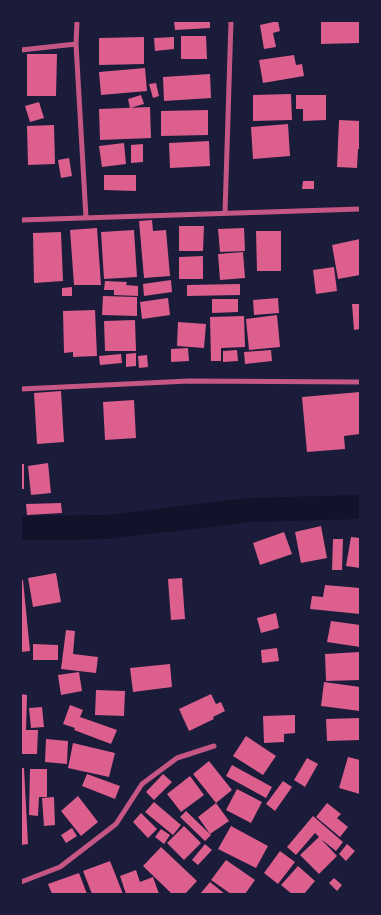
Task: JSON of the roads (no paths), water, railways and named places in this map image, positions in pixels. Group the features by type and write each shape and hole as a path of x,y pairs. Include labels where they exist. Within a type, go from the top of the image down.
{"street":[{"path":"77,21 76,44 86,218"},
{"path":"225,213 231,21"},
{"path":"21,50 76,44"},
{"path":"21,220 360,209"},
{"path":"21,390 189,381 360,382"},
{"path":"21,882 60,867 116,824 142,784 177,758 214,746"}],"waterway":[{"path":"21,528 107,527 249,510 360,507"}]}
